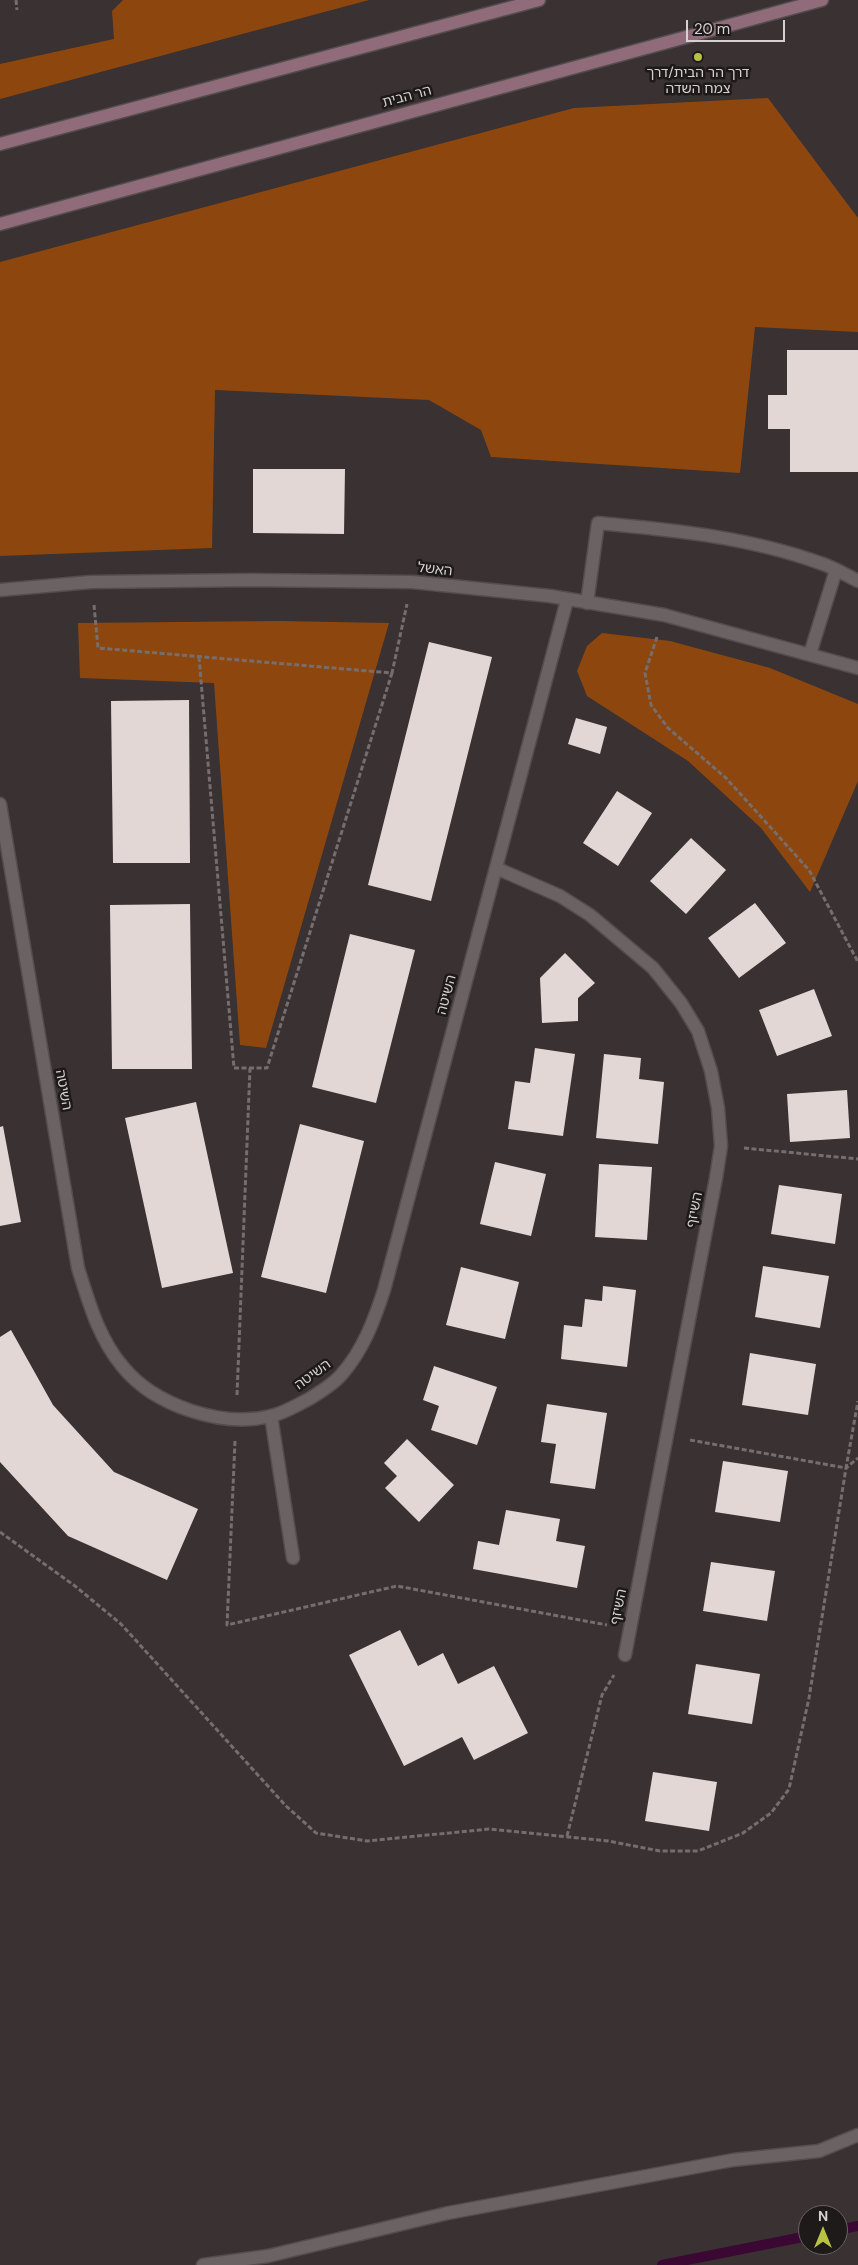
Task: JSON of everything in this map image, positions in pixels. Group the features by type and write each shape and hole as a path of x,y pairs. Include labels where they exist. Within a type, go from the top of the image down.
{"main road":[{"path":"0,144 539,0"},
{"name":"הר הבית","path":"0,224 822,0"}],"street":[{"path":"587,603 598,523 680,531 761,546 822,563 858,581"},
{"path":"810,654 836,570"},
{"name":"האשל","path":"0,590 92,582 250,580 412,582 550,596 664,614 858,668"},
{"name":"השיטה","path":"0,804 78,1268 90,1308 103,1338 123,1368 153,1393 183,1408 216,1418 236,1420 271,1416 319,1393 342,1375 372,1328 384,1290 567,600"},
{"name":"השיזף","path":"496,868 560,896 590,915 653,968 698,1030 711,1070 718,1108 721,1146 625,1655"},
{"path":"271,1416 293,1558"},
{"path":"203,2265 268,2256 448,2213 733,2160 819,2151 858,2135"}],"path":[{"path":"16,0 18,10"},
{"path":"92,582 98,648 392,673"},
{"path":"199,657 234,1068 267,1068 392,673 412,582"},
{"path":"664,614 645,673 651,706 668,728 726,778 809,870 858,962"},
{"path":"250,1068 227,1625 397,1586 630,1630"},
{"path":"721,1146 858,1159"},
{"path":"0,1532 75,1586 120,1624 286,1806 316,1834 367,1841 490,1828 567,1836 660,1851 698,1851 743,1833 771,1813 789,1789 809,1698 858,1401"},
{"path":"667,1436 846,1468 858,1458"},
{"path":"567,1836 602,1695 625,1655"}],"shaded area":[{"path":"123,0 369,0 0,99 0,64 114,39 112,11"},
{"path":"768,98 858,218 858,332 755,327 740,473 491,457 481,430 429,400 215,390 212,548 0,556 0,262 574,108"},
{"path":"279,621 389,623 266,1048 240,1045 214,683 80,678 78,623"},
{"path":"602,633 670,641 770,668 858,704 858,781 810,892 761,828 688,761 587,696 577,671 587,646"}],"building":[{"path":"787,350 858,350 858,472 790,472 790,429 768,429 768,395 787,395"},
{"path":"253,469 345,469 344,534 253,533"},
{"path":"429,642 492,657 431,901 368,885"},
{"path":"189,700 190,863 113,863 111,701"},
{"path":"576,718 607,727 600,754 568,744"},
{"path":"617,791 652,813 618,866 583,843"},
{"path":"691,838 726,870 686,914 650,881"},
{"path":"755,903 786,943 739,978 708,938"},
{"path":"190,904 192,1069 112,1069 110,905"},
{"path":"350,934 415,950 376,1103 312,1087"},
{"path":"565,953 595,983 578,998 578,1021 542,1023 540,978"},
{"path":"814,989 832,1036 777,1056 759,1010"},
{"path":"535,1048 575,1054 563,1136 508,1129 515,1081 530,1083"},
{"path":"604,1054 641,1058 639,1079 664,1082 658,1144 596,1138"},
{"path":"847,1090 850,1138 790,1142 787,1094"},
{"path":"196,1102 233,1273 162,1288 125,1118"},
{"path":"300,1124 364,1141 326,1293 261,1277"},
{"path":"3,1126 21,1222 0,1226 0,1127"},
{"path":"495,1162 546,1174 531,1236 480,1224"},
{"path":"599,1164 652,1167 647,1240 595,1237"},
{"path":"779,1185 842,1194 835,1244 771,1234"},
{"path":"763,1266 829,1276 820,1328 755,1317"},
{"path":"461,1267 519,1282 505,1339 446,1325"},
{"path":"603,1286 636,1290 627,1367 561,1359 564,1325 582,1327 585,1299 602,1301"},
{"path":"11,1330 53,1405 114,1472 198,1509 167,1580 68,1536 0,1462 0,1337"},
{"path":"750,1353 816,1364 808,1415 742,1405"},
{"path":"434,1366 497,1387 477,1445 431,1430 439,1406 423,1400"},
{"path":"547,1404 607,1413 595,1489 550,1483 556,1444 541,1442"},
{"path":"407,1439 454,1485 419,1522 385,1488 397,1476 384,1463"},
{"path":"723,1461 788,1471 780,1522 715,1512"},
{"path":"506,1510 560,1519 556,1541 585,1546 577,1588 473,1569 478,1541 499,1545"},
{"path":"711,1562 775,1571 767,1621 703,1611"},
{"path":"400,1630 418,1666 443,1653 458,1684 494,1666 528,1733 474,1760 462,1737 404,1766 349,1655"},
{"path":"696,1664 760,1674 752,1724 688,1714"},
{"path":"653,1772 717,1782 709,1831 645,1821"}],"waterway":[{"path":"848,2228 858,2226"},
{"path":"662,2265 798,2238"}],"place":[{"name":"דרך הר הבית/דרך צמח השדה","path":"698,57"}]}
